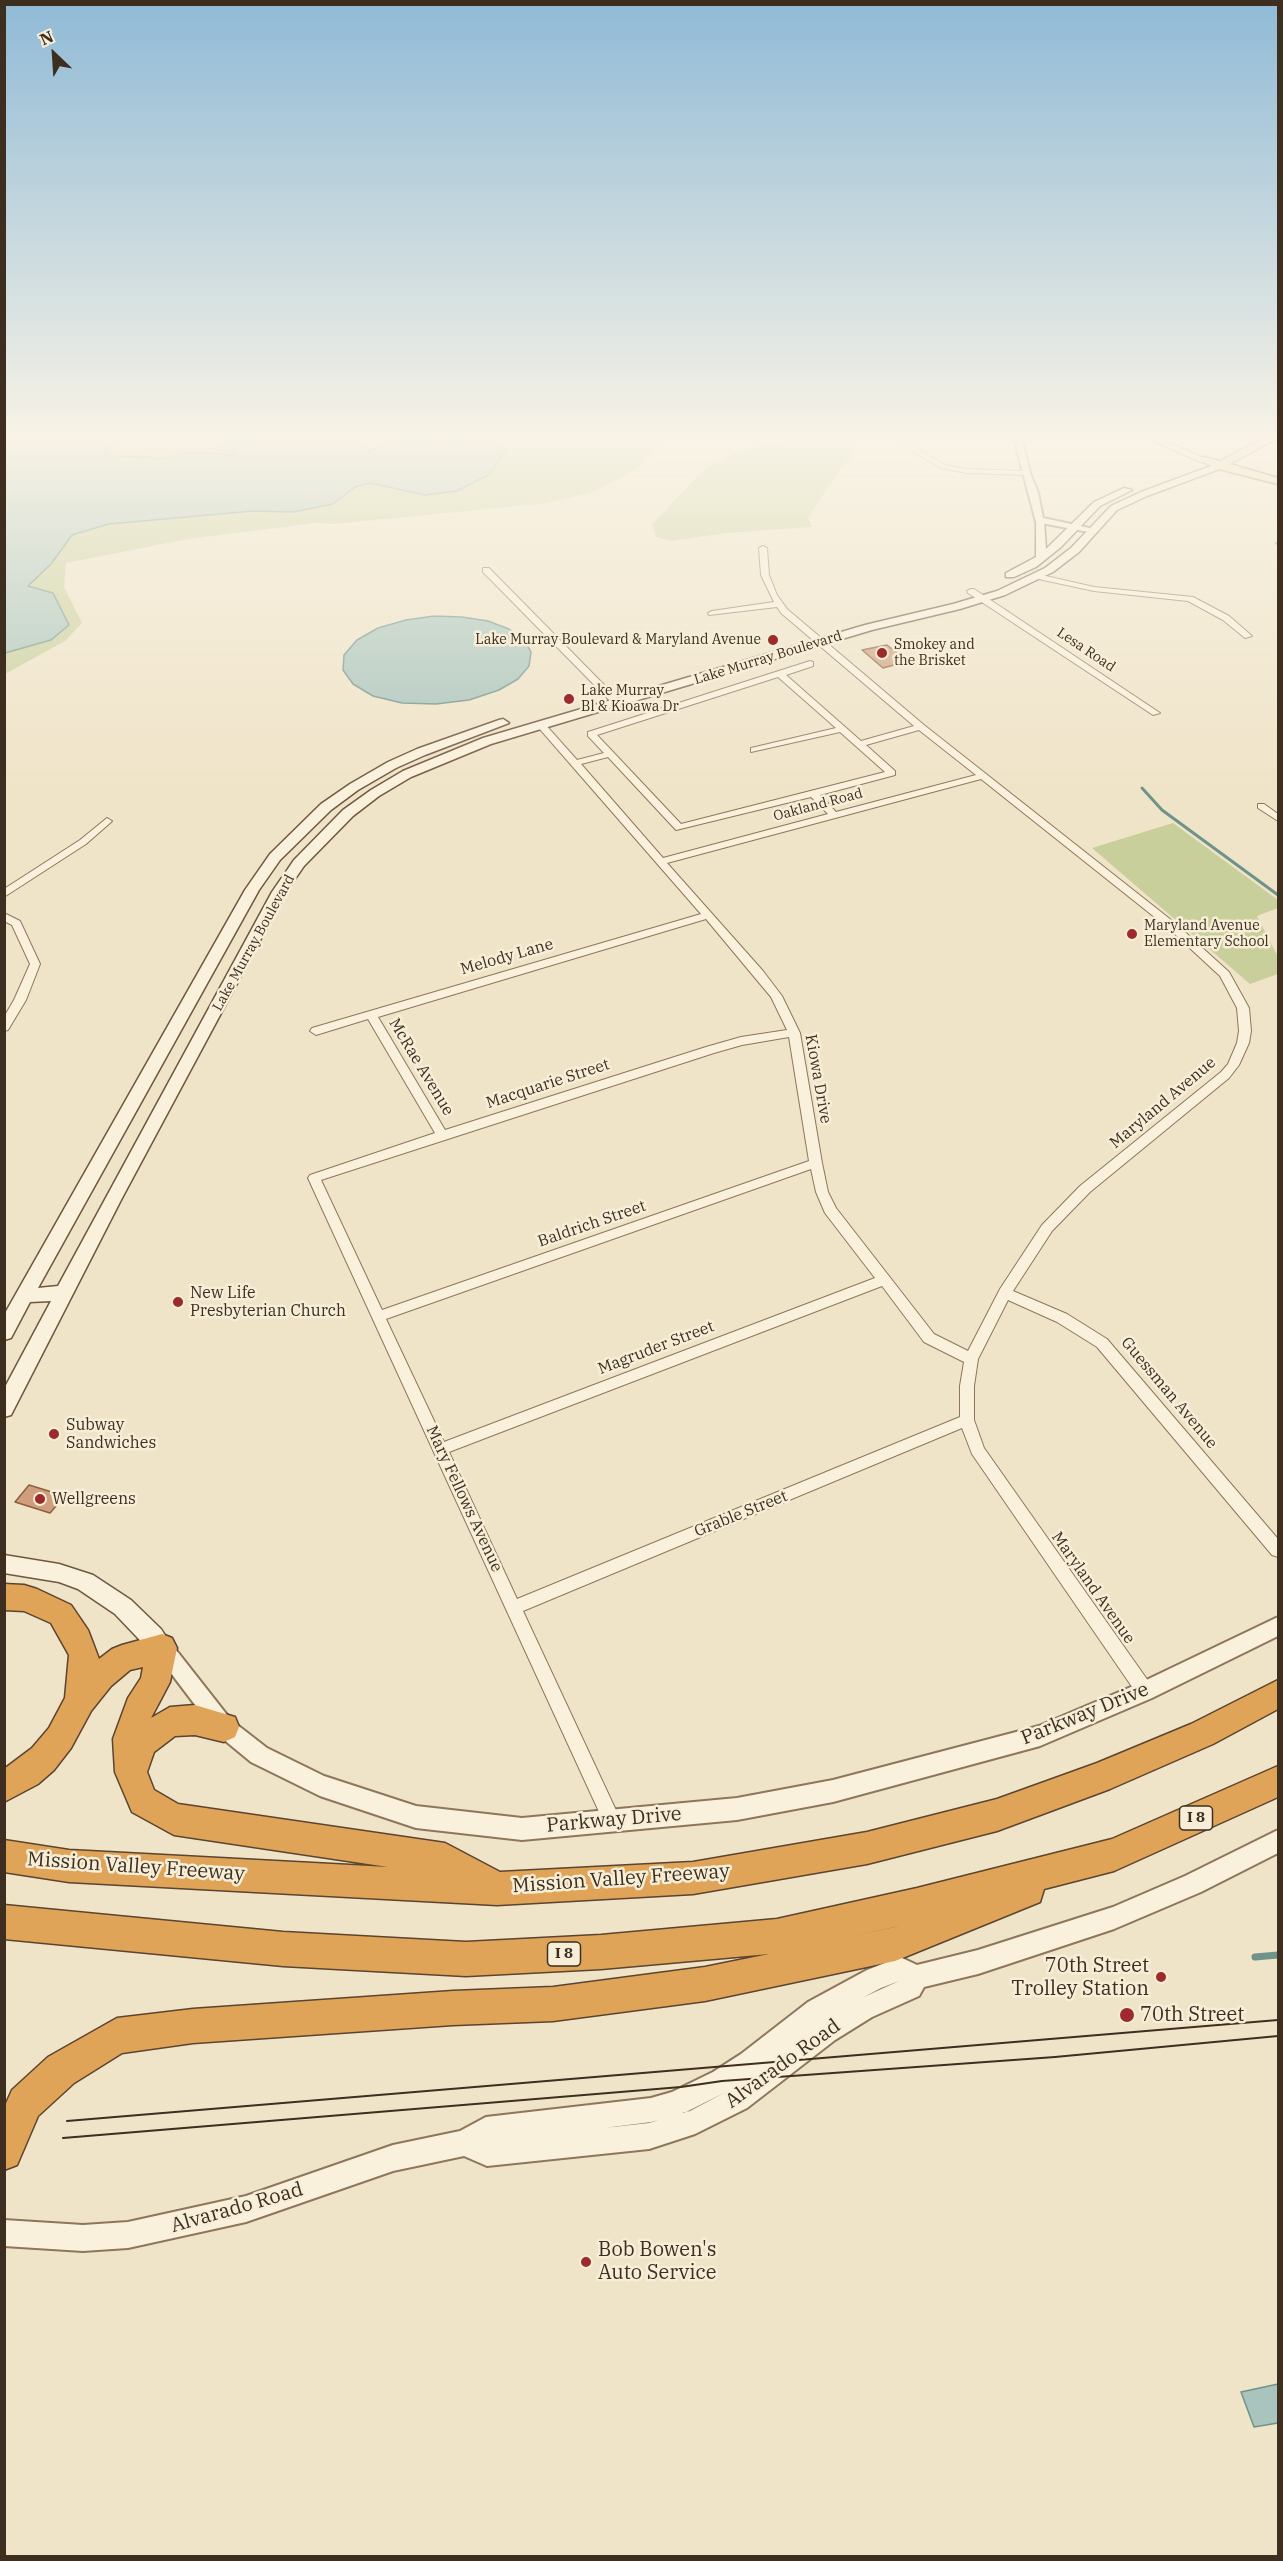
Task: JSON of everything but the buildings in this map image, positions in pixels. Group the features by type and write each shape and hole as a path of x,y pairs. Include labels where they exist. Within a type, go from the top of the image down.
{"highway":[{"path":"4,1597 24,1598 50,1607 71,1626 84,1655 84,1676 80,1701"},
{"path":"4,1787 27,1773 43,1759 60,1738 80,1701 100,1676 122,1659 162,1648 155,1682 139,1708 128,1739 131,1772 143,1801 174,1819 445,1858 497,1889"},
{"name":"Mission Valley Freeway","path":"4,1856 69,1866 497,1889 693,1878 889,1843 997,1815 1099,1778 1202,1734 1278,1694"},
{"path":"131,1772 142,1742 170,1722 195,1720 224,1727"},
{"name":"I 8","path":"4,1922 283,1949 466,1959 601,1952 777,1936 917,1905 1114,1855 1278,1781"},
{"path":"4,2152 25,2103 61,2070 117,2036 217,2024 453,2008 553,2004 705,1984 895,1944 1114,1855"}],"main road":[{"name":"Lake Murray Boulevard","path":"4,1409 63,1293 279,892 299,863 348,813 407,774 457,752 809,633 971,591 1032,565 1046,555"},
{"name":"Lake Murray Boulevard","path":"4,1333 252,890 275,857 326,807 392,765 446,742 983,598 1037,576 1068,555"},
{"path":"122,1121 153,1124"},
{"path":"24,1296 63,1293"},
{"name":"Parkway Drive","path":"4,1564 59,1573 85,1582 123,1607 162,1648"}],"street":[{"name":"Maryland Avenue","path":"763,555 765,575 779,604 809,633 921,727 1171,924 1215,963 1235,991 1245,1020 1244,1043 1225,1075 1085,1189 1047,1228 1005,1293 971,1359 967,1386 967,1420 977,1450 1145,1691"},
{"path":"486,570 613,699"},
{"path":"1037,576 1094,589 1190,599 1226,618 1248,636"},
{"name":"Lesa Road","path":"971,591 1156,713"},
{"path":"712,613 779,604"},
{"path":"780,674 892,773 679,828 591,734 810,664"},
{"name":"Kiowa Drive","path":"541,725 759,973 784,1009 794,1033 816,1163 822,1191 830,1210 929,1338 971,1359"},
{"path":"859,744 921,727"},
{"path":"754,750 842,729"},
{"path":"575,763 610,754"},
{"name":"Oakland Road","path":"662,861 982,776"},
{"path":"813,793 834,815"},
{"path":"1261,806 1278,818"},
{"path":"4,894 83,842 106,821"},
{"name":"Melody Lane","path":"316,1031 708,915"},
{"path":"4,916 16,923 34,964 20,1000 4,1027"},
{"name":"McRae Avenue","path":"371,1015 442,1135"},
{"name":"Macquarie Street","path":"314,1178 442,1135 741,1041 794,1033"},
{"name":"Baldrich Street","path":"379,1316 816,1163"},
{"name":"Mary Fellows Avenue","path":"314,1178 515,1607 612,1821"},
{"name":"Magruder Street","path":"441,1449 884,1280"},
{"name":"Guessman Avenue","path":"1005,1293 1062,1318 1102,1343 1278,1550"},
{"name":"Grable Street","path":"515,1607 967,1420"},
{"name":"Parkway Drive","path":"162,1648 224,1727 260,1755 320,1785 417,1817 522,1829 737,1809 833,1791 1040,1736 1145,1691 1278,1626"},
{"name":"Alvarado Road","path":"4,2233 83,2238 128,2235 246,2209 403,2155 464,2143 486,2130 651,2110 675,2104 722,2081 750,2063 816,2010 853,1989 900,1969 916,1977 978,1962 1114,1918 1193,1884 1278,1841"}],"green space":[{"path":"5,555 109,555 66,563 64,587 82,623 65,641 5,674"},
{"path":"1173,823 1278,900 1278,908 1257,916 1278,957 1278,974 1250,984 1092,848"}],"water":[{"path":"5,555 58,555 28,586 53,593 69,625 51,640 5,653"},
{"path":"434,616 488,621 509,629 524,639 531,652 529,666 518,679 499,690 469,700 436,704 402,703 373,696 353,684 343,670 344,655 357,640 378,628 406,620"},
{"path":"1278,2384 1278,2423 1254,2427 1241,2392"}],"waterway":[{"path":"1142,788 1162,810 1278,895"},
{"path":"1255,1957 1278,1955"}],"tram line":[{"path":"67,2121 1278,2020"},
{"path":"63,2138 681,2087 722,2081 1055,2057 1278,2036"}],"place":[{"name":"Lake Murray Boulevard & Maryland Avenue","path":"773,640"},
{"name":"Smokey and the Brisket","path":"882,653"},
{"name":"Lake Murray Bl & Kioawa Dr","path":"569,699"},
{"name":"Maryland Avenue Elementary School","path":"1132,934"},
{"name":"New Life Presbyterian Church","path":"178,1302"},
{"name":"Subway Sandwiches","path":"54,1434"},
{"name":"Wellgreens","path":"40,1499"},
{"name":"70th Street Trolley Station","path":"1161,1977"},
{"name":"70th Street","path":"1127,2015"},
{"name":"Bob Bowen's Auto Service","path":"586,2262"}]}
